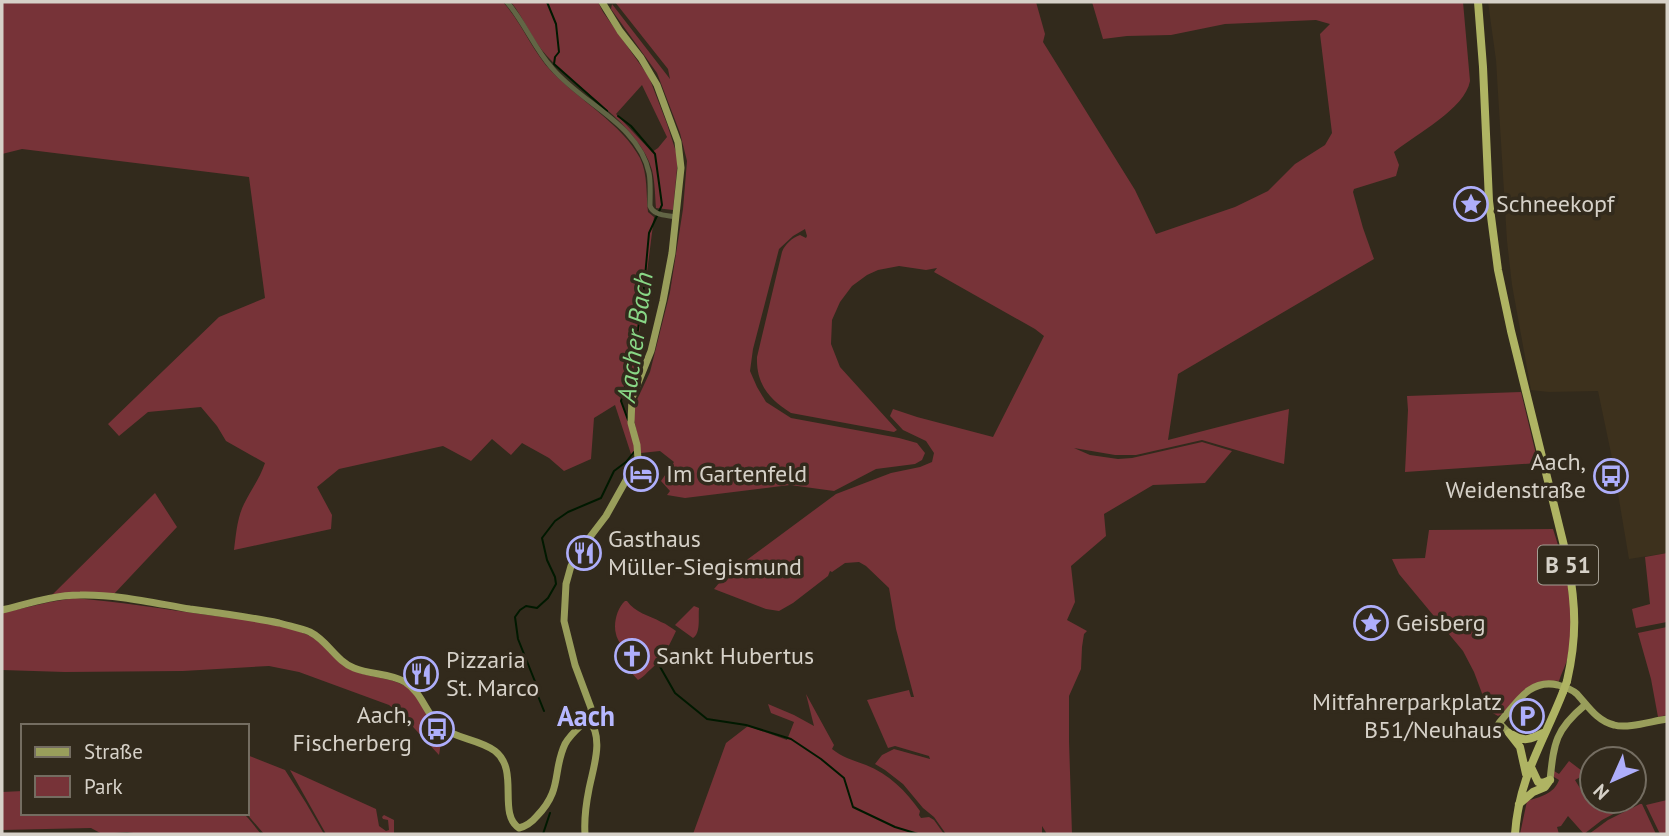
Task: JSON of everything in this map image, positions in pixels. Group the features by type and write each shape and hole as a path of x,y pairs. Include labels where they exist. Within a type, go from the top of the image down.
{"highway":[{"name":"B 51","path":"1478,2 1489,201 1498,270 1574,596 1575,631 1567,681 1526,776 1515,834"},
{"path":"1509,733 1526,740 1545,732"},
{"path":"1509,733 1520,747 1526,776"},
{"path":"1530,765 1537,781 1543,783 1550,780"},
{"path":"1519,804 1531,793 1545,787 1550,780"}],"main road":[{"path":"2,610 57,597 80,595 265,620 309,632 351,667 394,677 406,683 417,693 441,727 496,751 507,769 513,823 519,828 529,824 549,801 556,786 559,761 570,736 591,713 564,621 565,591 577,554 603,520 636,464 638,449 631,423 632,398 651,351 667,281 681,168 678,142 660,92 650,72 602,2"},
{"path":"1509,733 1499,723 1532,687 1546,683 1567,687 1611,725 1622,726 1667,719"},
{"path":"1550,780 1552,753 1558,736 1568,720 1585,705"},
{"path":"585,834 586,810 596,754 595,728 588,719"}],"street":[{"path":"507,2 520,17 552,69 622,129 634,143 650,176 650,205 657,213 676,217"}],"shaded area":[{"path":"1488,2 1667,2 1667,553 1629,559 1598,391 1531,390 1507,241 1496,60"}],"green space":[{"path":"2,2 503,2 545,64 623,134 643,164 648,212 654,217 634,375 621,401 637,453 631,454 615,405 594,418 591,459 564,471 549,458 522,443 511,455 492,439 471,461 443,446 339,469 317,487 332,515 331,529 234,550 242,509 265,463 226,441 201,407 148,412 119,436 108,424 219,317 265,298 249,177 22,149 2,154"},
{"path":"511,2 598,2 649,77 667,124 678,158 673,210 656,208 652,170 635,138 547,56","holes":["642,85 667,137 652,152 616,114"]},
{"path":"615,2 1036,2 1045,34 1043,42 1135,190 1156,234 1235,207 1268,191 1295,164 1325,145 1332,133 1320,34 1330,24 1316,20 1225,24 1171,35 1103,39 1092,2 1463,2 1470,81 1466,91 1450,111 1394,152 1399,165 1396,176 1354,189 1374,259 1178,374 1168,440 1289,409 1284,464 1202,440 1136,455 1115,455 1074,448 1090,455 1118,459 1202,442 1232,451 1205,483 1153,485 1104,514 1106,536 1071,566 1075,602 1067,620 1087,631 1084,634 1081,669 1069,696 1072,834 1047,834 1042,826 1042,834 946,834 903,784 875,764 882,755 894,749 930,759 929,756 895,746 888,748 867,700 909,690 911,697 914,697 896,629 889,588 866,566 859,562 845,563 830,571 828,576 779,611 766,609 714,589 725,576 836,494 891,473 932,462 934,453 926,441 903,430 890,416 893,409 993,437 1044,336 934,272 937,268 926,270 899,266 878,270 852,286 840,302 832,320 831,344 840,367 897,430 894,432 791,413 765,390 757,367 757,357 782,252 794,238 800,235 806,238 805,229 779,249 753,349 750,371 757,387 766,402 791,418 917,443 925,453 922,460 915,464 876,469 834,491 790,485 685,498 667,495 670,491 661,481 674,462 660,451 641,453 634,419 635,404 650,372 670,292 683,209 687,161 680,133 657,73 611,9 612,4 670,79 668,69"},
{"path":"1521,392 1538,463 1405,472 1407,396"},
{"path":"155,493 177,527 114,594 52,595"},
{"path":"1553,529 1566,577 1571,610 1567,660 1559,681 1532,685 1498,716 1491,712 1486,704 1463,651 1399,574 1392,559 1425,558 1429,530"},
{"path":"1667,553 1667,622 1636,628 1632,609 1650,604 1645,557"},
{"path":"75,598 256,621 310,636 354,671 393,681 410,689 435,726 440,741 439,755 402,715 389,705 299,672 269,666 183,671 2,670 2,613"},
{"path":"625,601 676,631 659,661 638,680 628,669 635,657 642,652 636,645 625,650 615,630 618,612"},
{"path":"694,606 699,608 699,621 696,636 693,638 675,625"},
{"path":"1667,627 1667,715 1658,717 1638,633"},
{"path":"806,694 834,745 832,749 890,778 915,804 921,818 929,817 934,820 944,834 693,834 726,743 748,726 787,740 794,722 771,713 768,704 814,726"},
{"path":"248,755 285,770 324,834 264,834 248,815"},
{"path":"1569,761 1578,768 1578,778 1575,780 1578,785 1578,815 1611,815 1584,834 1568,816 1561,826 1557,827 1559,834 1520,834 1527,801 1554,789 1559,780 1554,777 1554,771 1559,774"},
{"path":"290,770 376,809 379,826 386,831 389,830 388,820 382,817 384,815 394,820 394,834 326,834"},
{"path":"21,791 21,815 245,815 261,834 102,834 91,828 2,830 2,792"},
{"path":"1667,800 1667,834 1660,834 1648,805"},
{"path":"1618,815 1647,815 1656,834 1589,834"}],"waterway":[{"name":"Aacher Bach","path":"547,2 556,24 559,52 554,64 607,111"},
{"name":"Aacher Bach","path":"618,116 631,126 655,154 662,205 649,233 635,350 621,401 628,420"},
{"name":"Aacher Bach","path":"544,711 518,639 515,617 526,606 537,608 548,598 556,584 542,538 555,521 568,512 601,498 614,471 634,452"},
{"path":"659,665 675,693 707,719 746,725 791,739 844,778 853,807 895,827 918,834"},
{"name":"Aacher Bach","path":"543,834 550,813"}],"place":[{"name":"Schneekopf","path":"1471,204"},
{"name":"Im Gartenfeld","path":"641,474"},
{"name":"Aach, Weidenstraße","path":"1611,476"},
{"name":"Gasthaus Müller-Siegismund","path":"584,553"},
{"name":"Geisberg","path":"1371,623"},
{"name":"Sankt Hubertus","path":"632,656"},
{"name":"Pizzaria St. Marco","path":"421,674"},
{"name":"Mitfahrerparkplatz B51/Neuhaus","path":"1527,716"},
{"name":"Aach, Fischerberg","path":"437,729"}],"district":[{"name":"Aach","path":"586,716"}]}
